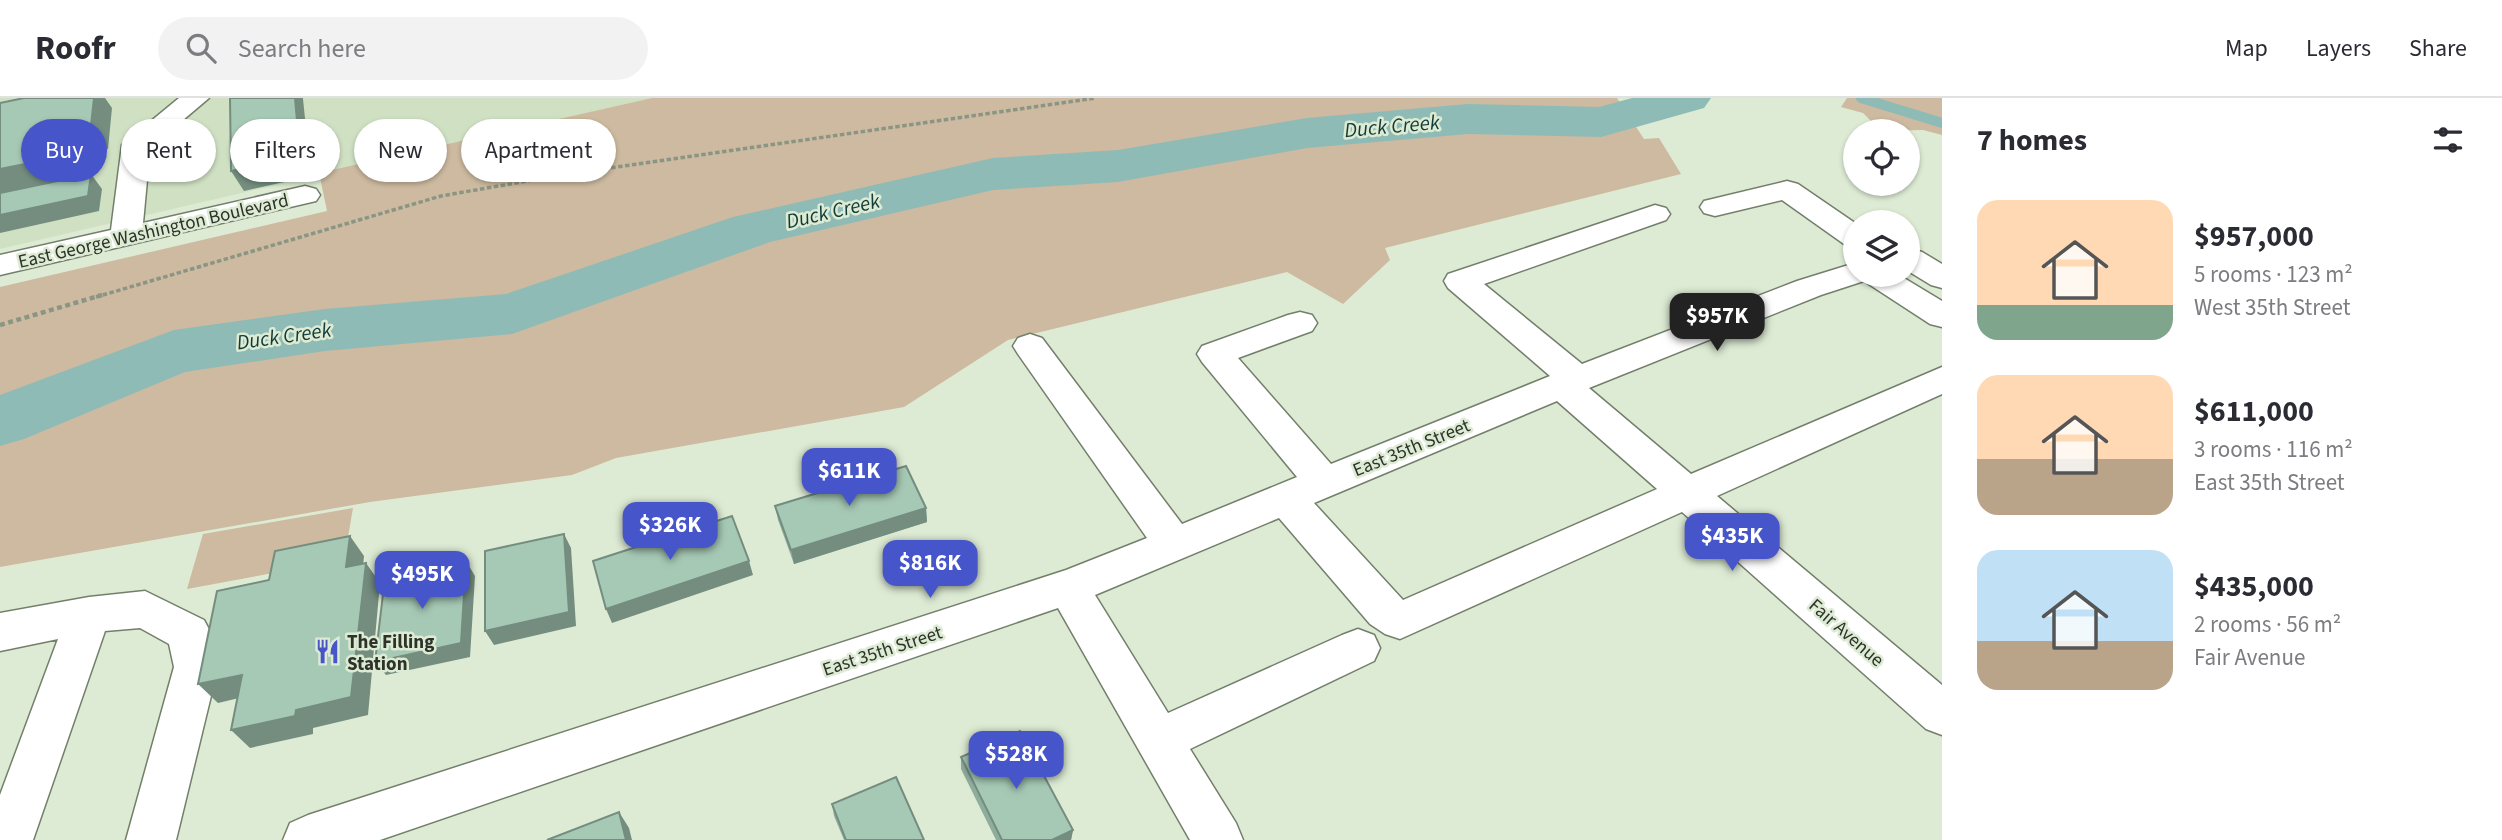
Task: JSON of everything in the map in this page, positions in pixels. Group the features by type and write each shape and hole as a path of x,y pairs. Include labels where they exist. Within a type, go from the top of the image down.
{"street":[{"path":"126,236 136,145 196,98"},
{"path":"1715,207 1787,190 1843,229"},
{"name":"East George Washington Boulevard","path":"0,265 305,195"},
{"name":"Fair Avenue","path":"1655,214 1460,281 1688,494 1942,714"},
{"path":"1920,258 1942,278"},
{"name":"East 35th Street","path":"308,840 1068,587 1570,382 1808,288 1843,277"},
{"path":"1895,287 1942,316"},
{"path":"1300,323 1214,354 1324,482"},
{"path":"1030,346 1174,544"},
{"path":"1285,498 1385,611 1400,621 1942,379"},
{"path":"1068,587 1218,840"},
{"path":"0,632 89,615 145,610 189,633 196,667 151,840"},
{"path":"8,840 89,615"},
{"path":"1158,741 1358,649"}],"path":[{"path":"0,325 441,196 568,174 1096,98"}],"shaded area":[{"path":"0,98 652,98 561,119 461,119 461,142 447,145 447,119 354,119 354,167 340,170 340,119 230,119 230,182 289,182 0,249"},
{"path":"652,98 1617,98 1644,139 1659,138 1681,174 1385,248 1390,260 1343,304 1287,272 1008,340 904,407 616,458 572,475 370,502 0,567 0,287 327,211 321,182 340,182 340,168 354,165 354,182 447,182 447,144 461,141 461,182 616,182 616,119 559,119"},
{"path":"1847,98 1942,98 1942,135 1920,130 1920,119 1869,119 1863,113 1841,107"},
{"path":"353,508 344,560 187,589 203,534"}],"building":[{"path":"24,98 94,98 92,119 21,119 21,165 0,169 0,103"},
{"path":"230,98 295,98 297,119 230,119"},
{"path":"53,182 90,182 88,196 0,215 0,193"},
{"path":"906,466 926,508 791,550 775,506"},
{"path":"732,516 749,561 606,609 593,561"},
{"path":"564,534 569,612 485,631 485,551"},
{"path":"350,536 346,567 366,563 351,697 296,710 295,716 231,730 242,675 198,684 217,591 269,580 275,551"},
{"path":"466,561 461,643 375,662 385,577"},
{"path":"1020,731 1073,830 1052,840 1002,840 961,757"},
{"path":"896,777 924,840 846,840 832,804"},
{"path":"619,812 626,840 547,840"}],"waterway":[{"name":"Duck Creek","path":"0,422 174,352 325,330 512,314 753,229 993,174 1118,166 1307,133 1468,119 1601,122 1687,98"},
{"path":"1861,98 1942,123"}],"place":[{"name":"The Filling Station","path":"327,652"}]}
